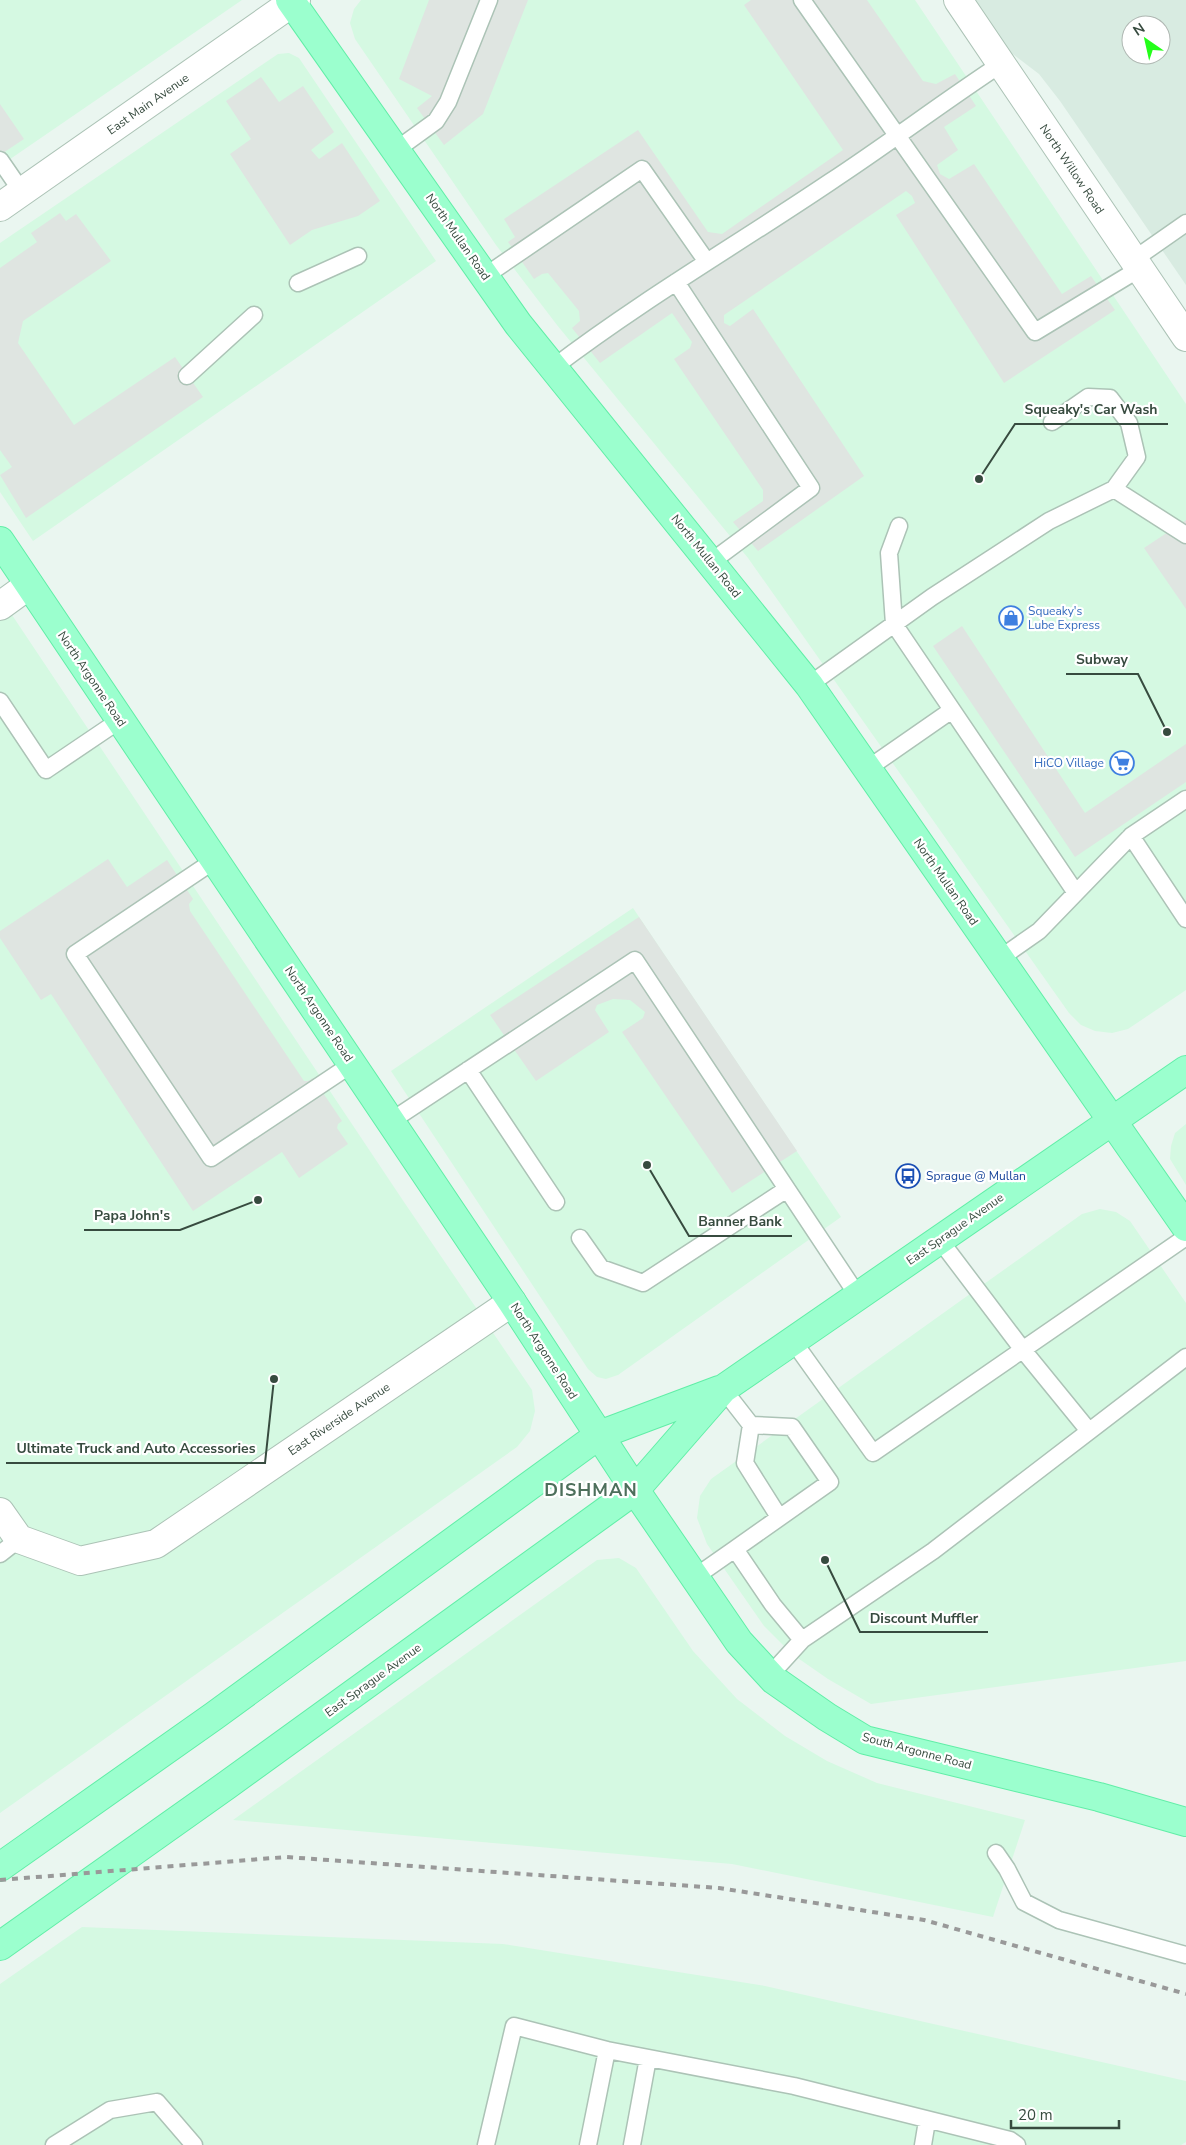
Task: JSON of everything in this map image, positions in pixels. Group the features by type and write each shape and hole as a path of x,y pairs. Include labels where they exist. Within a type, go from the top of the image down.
{"main road":[{"name":"North Mullan Road","path":"293,1 518,324 809,685 1186,1227"},
{"name":"North Argonne Road","path":"0,541 391,1121 635,1490"},
{"name":"East Sprague Avenue","path":"0,1867 214,1716 599,1435 723,1389 1186,1070"},
{"name":"East Sprague Avenue","path":"0,1946 227,1785 635,1490 723,1389"},
{"name":"South Argonne Road","path":"635,1490 739,1642 770,1675 826,1717 865,1740 1099,1797 1186,1822"}],"street":[{"name":"North Willow Road","path":"958,0 1186,337"},
{"name":"East Main Avenue","path":"0,207 293,1"},
{"path":"0,606 29,586"},
{"name":"East Riverside Avenue","path":"10,1546 80,1561 156,1544 512,1302"},
{"path":"0,1512 10,1546"}],"lane":[{"path":"396,150 436,121 448,102 488,0"},
{"path":"802,0 1035,332 1136,264 1186,223"},
{"path":"554,367 606,327 831,182 897,134 1001,64"},
{"path":"0,160 22,192"},
{"path":"485,276 642,168 707,262"},
{"path":"298,282 358,256"},
{"path":"676,282 810,488 711,562"},
{"path":"187,376 254,315"},
{"path":"809,685 932,597 1049,521 1114,489 1137,457 1129,423 1110,398 1088,398 1052,422"},
{"path":"1114,489 1186,535"},
{"path":"899,526 889,553 894,624 1076,892"},
{"path":"0,701 46,770 120,720"},
{"path":"867,768 952,710"},
{"path":"999,959 1039,931 1131,836 1186,799"},
{"path":"1131,836 1186,919"},
{"path":"215,860 75,954 205,1150 211,1158 352,1064"},
{"path":"391,1121 635,960 858,1296"},
{"path":"468,1070 556,1202"},
{"path":"580,1238 601,1268 643,1283 787,1189"},
{"path":"793,1341 873,1453 1186,1238"},
{"path":"940,1239 1023,1350 1089,1431"},
{"path":"770,1675 802,1640 933,1551 1186,1357"},
{"path":"723,1389 751,1425 745,1463 779,1517"},
{"path":"695,1577 830,1482 792,1428 751,1425"},
{"path":"735,1549 773,1605 802,1640"},
{"path":"996,1853 1007,1869 1024,1902 1058,1920 1186,1955"},
{"path":"486,2145 514,2026 607,2050 794,2086 1010,2140 1017,2145"},
{"path":"588,2145 607,2050"},
{"path":"632,2145 648,2058"},
{"path":"54,2145 110,2110 156,2102 194,2145"},
{"path":"923,2145 928,2121"}],"shaded area":[{"path":"0,0 242,0 0,166"},
{"path":"361,0 915,0 1186,404 1186,990 1128,1029 1112,1033 1095,1031 1081,1025 1069,1013 748,558 557,325 496,245 355,39 350,23 354,9"},
{"path":"429,0 528,0 483,114 444,145 417,108 432,96 399,79"},
{"path":"751,0 867,0 923,81 936,84 955,74 976,106 944,127 958,150 937,165 940,174 949,179 974,164 1062,294 1091,276 1115,310 1004,383 896,215 915,203 912,196 906,191 724,315 724,323 730,326 753,309 864,476 758,551 733,522 763,501 763,490 674,359 690,348 692,342 672,313 600,363 572,328 580,321 579,311 548,273 534,279 508,242 515,237 504,219 638,130 708,232 722,234 843,150 744,5"},
{"path":"975,0 1186,0 1186,285 1060,101 1039,74 1010,52"},
{"path":"289,53 299,58 436,261 33,541 0,492 0,243 278,54"},
{"path":"261,77 279,102 303,86 334,132 311,150 319,159 342,143 380,201 358,216 312,230 290,245 230,154 251,139 226,101"},
{"path":"0,104 24,139 0,155"},
{"path":"60,213 66,221 76,214 111,261 23,321 18,343 74,425 175,357 203,397 26,518 0,475 12,467 0,450 0,268 37,242 31,233"},
{"path":"1186,520 1186,609 1144,548"},
{"path":"0,597 404,1202 532,1390 535,1411 530,1431 517,1447 0,1813"},
{"path":"962,626 1085,813 1186,744 1186,782 1075,857 933,646"},
{"path":"108,859 127,887 167,860 193,899 189,904 190,911 304,1081 313,1078 342,1121 338,1124 337,1128 348,1144 299,1178 282,1152 193,1211 51,994 41,1000 0,938 0,931"},
{"path":"633,908 841,1217 618,1375 606,1379 597,1377 588,1369 391,1071"},
{"path":"639,917 797,1151 732,1193 622,1032 643,1018 645,1012 630,1000 613,999 597,1005 595,1010 609,1032 536,1081 490,1015"},
{"path":"1186,1124 1186,1185 1170,1159 1175,1133"},
{"path":"1100,1209 1116,1212 1130,1221 1186,1303 1186,1661 871,1704 828,1679 792,1654 764,1626 707,1544 697,1518 700,1496 711,1479 1082,1214"},
{"path":"619,1558 636,1568 693,1651 737,1699 785,1736 827,1761 877,1783 1025,1820 993,1917 732,1864 233,1820 597,1560"},
{"path":"82,1927 503,1944 765,1986 1186,2081 1186,2142 1181,2145 0,2145 0,1984"}],"railway":[{"path":"0,1880 286,1857 719,1888 924,1920 1186,1994"}],"place":[{"name":"Squeaky's Car Wash","path":"979,479"},
{"name":"Squeaky's Lube Express","path":"1011,618"},
{"name":"Subway","path":"1167,732"},
{"name":"HiCO Village","path":"1122,763"},
{"name":"Banner Bank","path":"647,1165"},
{"name":"Sprague @ Mullan","path":"908,1176"},
{"name":"Papa John's","path":"258,1200"},
{"name":"Ultimate Truck and Auto Accessories","path":"274,1379"},
{"name":"Discount Muffler","path":"825,1560"}],"district":[{"name":"DISHMAN","path":"591,1490"}]}
